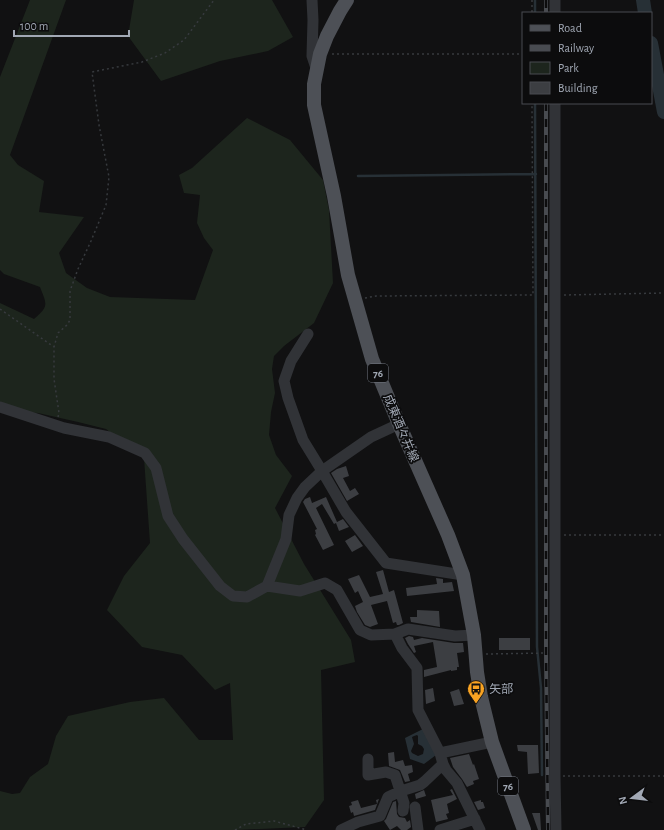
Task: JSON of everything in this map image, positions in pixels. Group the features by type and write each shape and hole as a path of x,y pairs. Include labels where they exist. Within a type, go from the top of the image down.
{"main road":[{"name":"成東酒々井線","path":"347,0 327,36 320,54 314,84 314,105 334,196 348,275 372,359 448,535 463,575 474,635 481,697 492,742 523,830"}],"street":[{"path":"312,0 312,56 317,71"},
{"path":"555,0 555,12"},
{"path":"555,104 556,830"},
{"path":"308,334 291,361 284,381 288,398 303,440 346,512 386,563 463,575"},
{"path":"0,407 64,428 110,437 145,453 156,468 168,516 183,539 220,586 233,596 247,597 267,586 300,591 325,583 337,590 360,630 371,635 395,634 408,629 455,636 474,635"},
{"path":"267,586 286,539 289,515 297,498 305,486 322,471 371,437 399,424"},
{"path":"395,634 402,648 417,668 418,710 440,753 446,770 457,783 480,830"},
{"path":"440,753 492,742"},
{"path":"368,759 368,775 386,772 395,775 404,803 403,810"},
{"path":"341,830 358,822 380,816 388,797 420,785 443,764"},
{"path":"415,807 418,830"},
{"path":"440,830 475,819"}],"path":[{"path":"56,425 59,413 54,379 54,347 58,333 70,320 70,291 78,269 106,206 109,177 99,125 92,72 142,62 165,54 184,40 214,0"},
{"path":"532,0 532,12"},
{"path":"320,54 522,54"},
{"path":"355,299 376,296 533,295 532,104"},
{"path":"556,295 664,293"},
{"path":"0,309 54,347"},
{"path":"556,534 664,535"},
{"path":"476,654 555,652"},
{"path":"555,776 664,776"},
{"path":"235,830 246,824 274,821 307,830"}],"green space":[{"path":"30,0 66,0 10,155 18,165 44,181 39,212 84,217 59,253 66,273 87,288 110,297 195,300 213,250 204,238 197,223 200,195 184,193 179,175 192,168 247,118 290,140 323,180 329,210 333,283 314,323 284,346 274,356 272,369 275,393 271,412 269,435 276,455 292,476 275,508 304,564 351,640 355,662 321,670 324,800 305,827 235,830 0,830 0,791 12,794 20,793 30,777 48,764 56,736 68,716 130,702 164,698 199,740 233,740 230,683 215,690 182,655 142,647 107,610 124,576 150,543 144,458 106,429 38,413 0,410 0,303 34,319 42,311 45,305 40,287 4,274 0,270 0,77"},
{"path":"134,0 272,0 293,37 268,51 220,61 161,81 128,36"}],"shaded area":[{"path":"423,729 436,755 424,764 410,759 405,738","holes":["418,736 418,744 424,749 423,754 418,756 411,751 414,744 412,737"]}],"building":[{"path":"346,466 349,476 343,478 350,491 355,488 359,494 347,501 331,473"},
{"path":"310,497 312,503 326,497 337,522 343,519 349,527 339,531 336,523 334,524 322,504 316,508 334,545 323,550 315,535 315,530 317,529 303,502 305,499"},
{"path":"355,535 363,546 352,552 345,541"},
{"path":"383,570 389,592 394,590 403,623 397,625 396,622 393,623 387,601 371,605 378,624 370,627 365,625 357,612 355,606 363,602 358,591 355,593 348,579 359,575 370,597 383,594 376,572"},
{"path":"436,578 443,579 443,583 452,582 454,591 407,596 406,588 437,584"},
{"path":"417,610 439,611 440,627 411,622 410,617 417,617"},
{"path":"409,636 413,637 414,640 422,638 463,643 464,652 457,653 459,667 457,667 457,670 451,670 424,677 424,670 437,667 433,642 414,646 416,652 414,653 405,638"},
{"path":"499,638 530,638 530,650 499,650"},
{"path":"433,688 435,701 426,704 425,690"},
{"path":"459,689 464,704 454,706 450,692"},
{"path":"517,745 538,745 539,773 528,774 527,752 518,751"},
{"path":"394,752 395,762 403,760 405,766 412,765 413,772 408,774 410,781 405,782 400,770 389,766 388,753"},
{"path":"469,754 479,779 473,781 474,784 467,787 453,767 450,758"},
{"path":"452,789 457,799 447,804 449,813 446,814 448,819 436,822 431,800 453,795 450,790"},
{"path":"424,790 426,796 416,799 415,794"},
{"path":"379,799 375,810 354,816 353,812 351,813 349,806 352,805 351,802 358,800 361,808 377,804 376,800"},
{"path":"481,800 485,808 478,810 474,802"},
{"path":"396,801 397,814 399,817 405,818 407,822 410,820 411,827 407,830 401,830 397,826 390,830 384,821 393,802"},
{"path":"532,813 540,813 541,830 538,830"}],"waterway":[{"path":"535,0 535,12"},
{"path":"643,0 645,12"},
{"path":"652,48 664,112"},
{"path":"535,104 537,647 541,688 542,775"},
{"path":"358,176 536,174"}],"railway":[{"path":"546,0 546,12"},
{"path":"546,104 546,653 548,830"}],"place":[{"name":"矢部","path":"476,704"}]}
